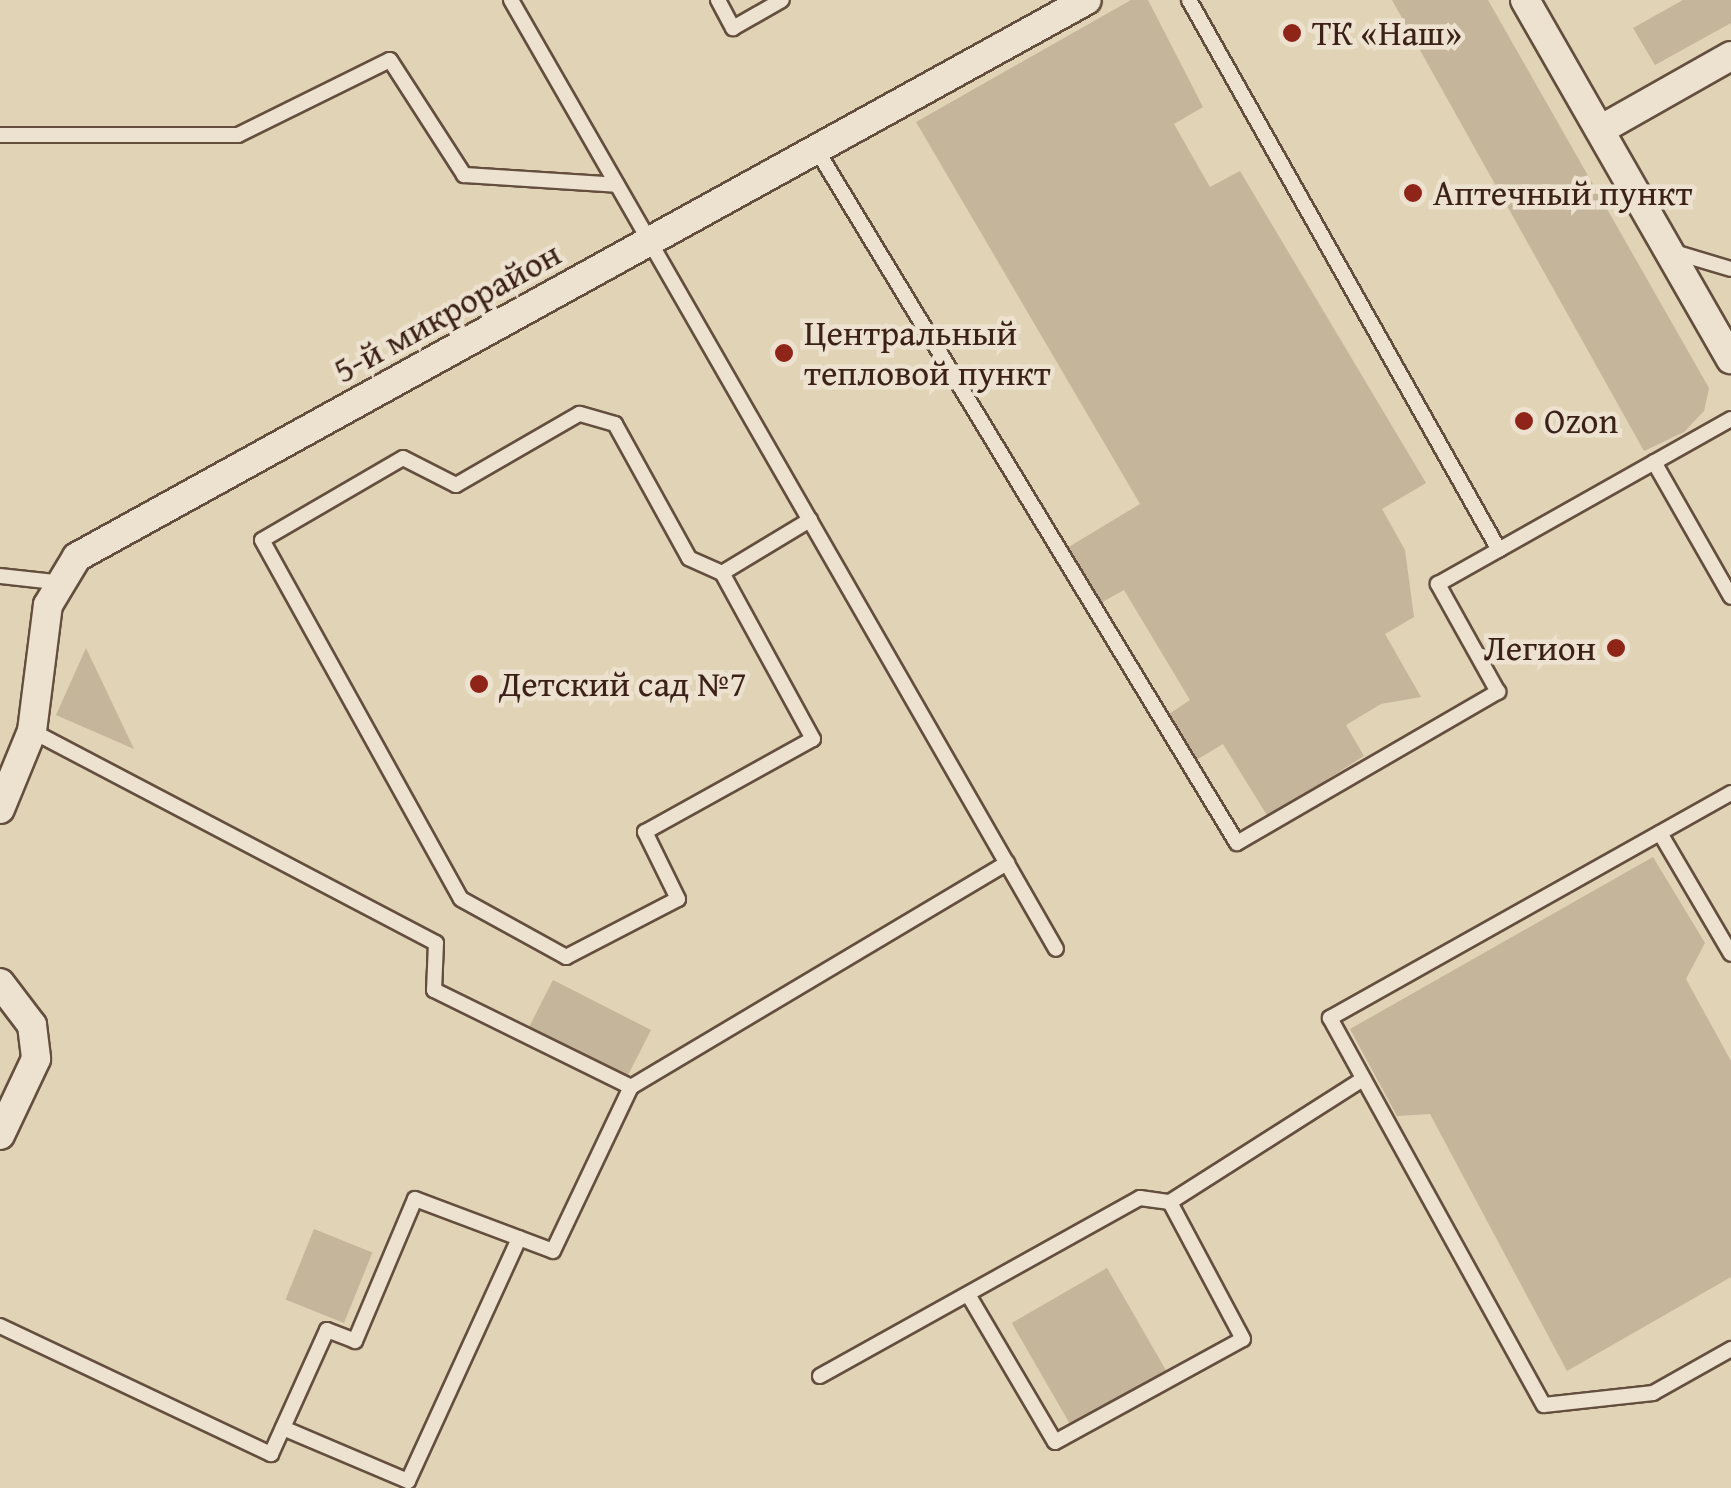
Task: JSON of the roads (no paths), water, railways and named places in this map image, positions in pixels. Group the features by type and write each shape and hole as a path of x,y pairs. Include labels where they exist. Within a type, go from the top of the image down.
{"street":[{"name":"5-й микрорайон","path":"55,582 77,557 818,152 1087,0"},
{"path":"1526,0 1731,360"},
{"path":"1600,130 1731,56"},
{"path":"3,796 32,731 55,582"},
{"path":"0,983 32,1025 36,1059 0,1135"}],"lane":[{"path":"511,0 1056,948"},
{"path":"718,0 733,28 782,0"},
{"path":"1189,0 1498,550"},
{"path":"0,135 238,135 390,60 464,175 617,185"},
{"path":"818,152 1238,844 1498,692 1438,584 1731,420"},
{"path":"1670,251 1731,269"},
{"path":"579,414 615,424 689,558 722,574 814,740 645,832 678,899 566,957 462,898 262,540 404,458 456,485 579,414"},
{"path":"1654,462 1731,597"},
{"path":"722,574 810,520"},
{"path":"0,576 55,582"},
{"path":"32,731 436,942 434,990 631,1088"},
{"path":"1731,793 1330,1018 1544,1404 1653,1394 1731,1349"},
{"path":"1660,833 1731,954"},
{"path":"0,1326 272,1454 328,1330 355,1340 415,1198 553,1251 631,1088 1007,863"},
{"path":"820,1376 970,1296 1140,1198 1170,1202 1363,1079"},
{"path":"970,1296 1055,1442 1243,1339 1170,1202"},
{"path":"283,1428 408,1482 518,1238"}],"place":[{"name":"ТК «Наш»","path":"1292,33"},
{"name":"Аптечный пункт","path":"1413,193"},
{"name":"Центральный тепловой пункт","path":"784,353"},
{"name":"Ozon","path":"1524,421"},
{"name":"Легион","path":"1616,648"},
{"name":"Детский сад №7","path":"479,684"}]}
